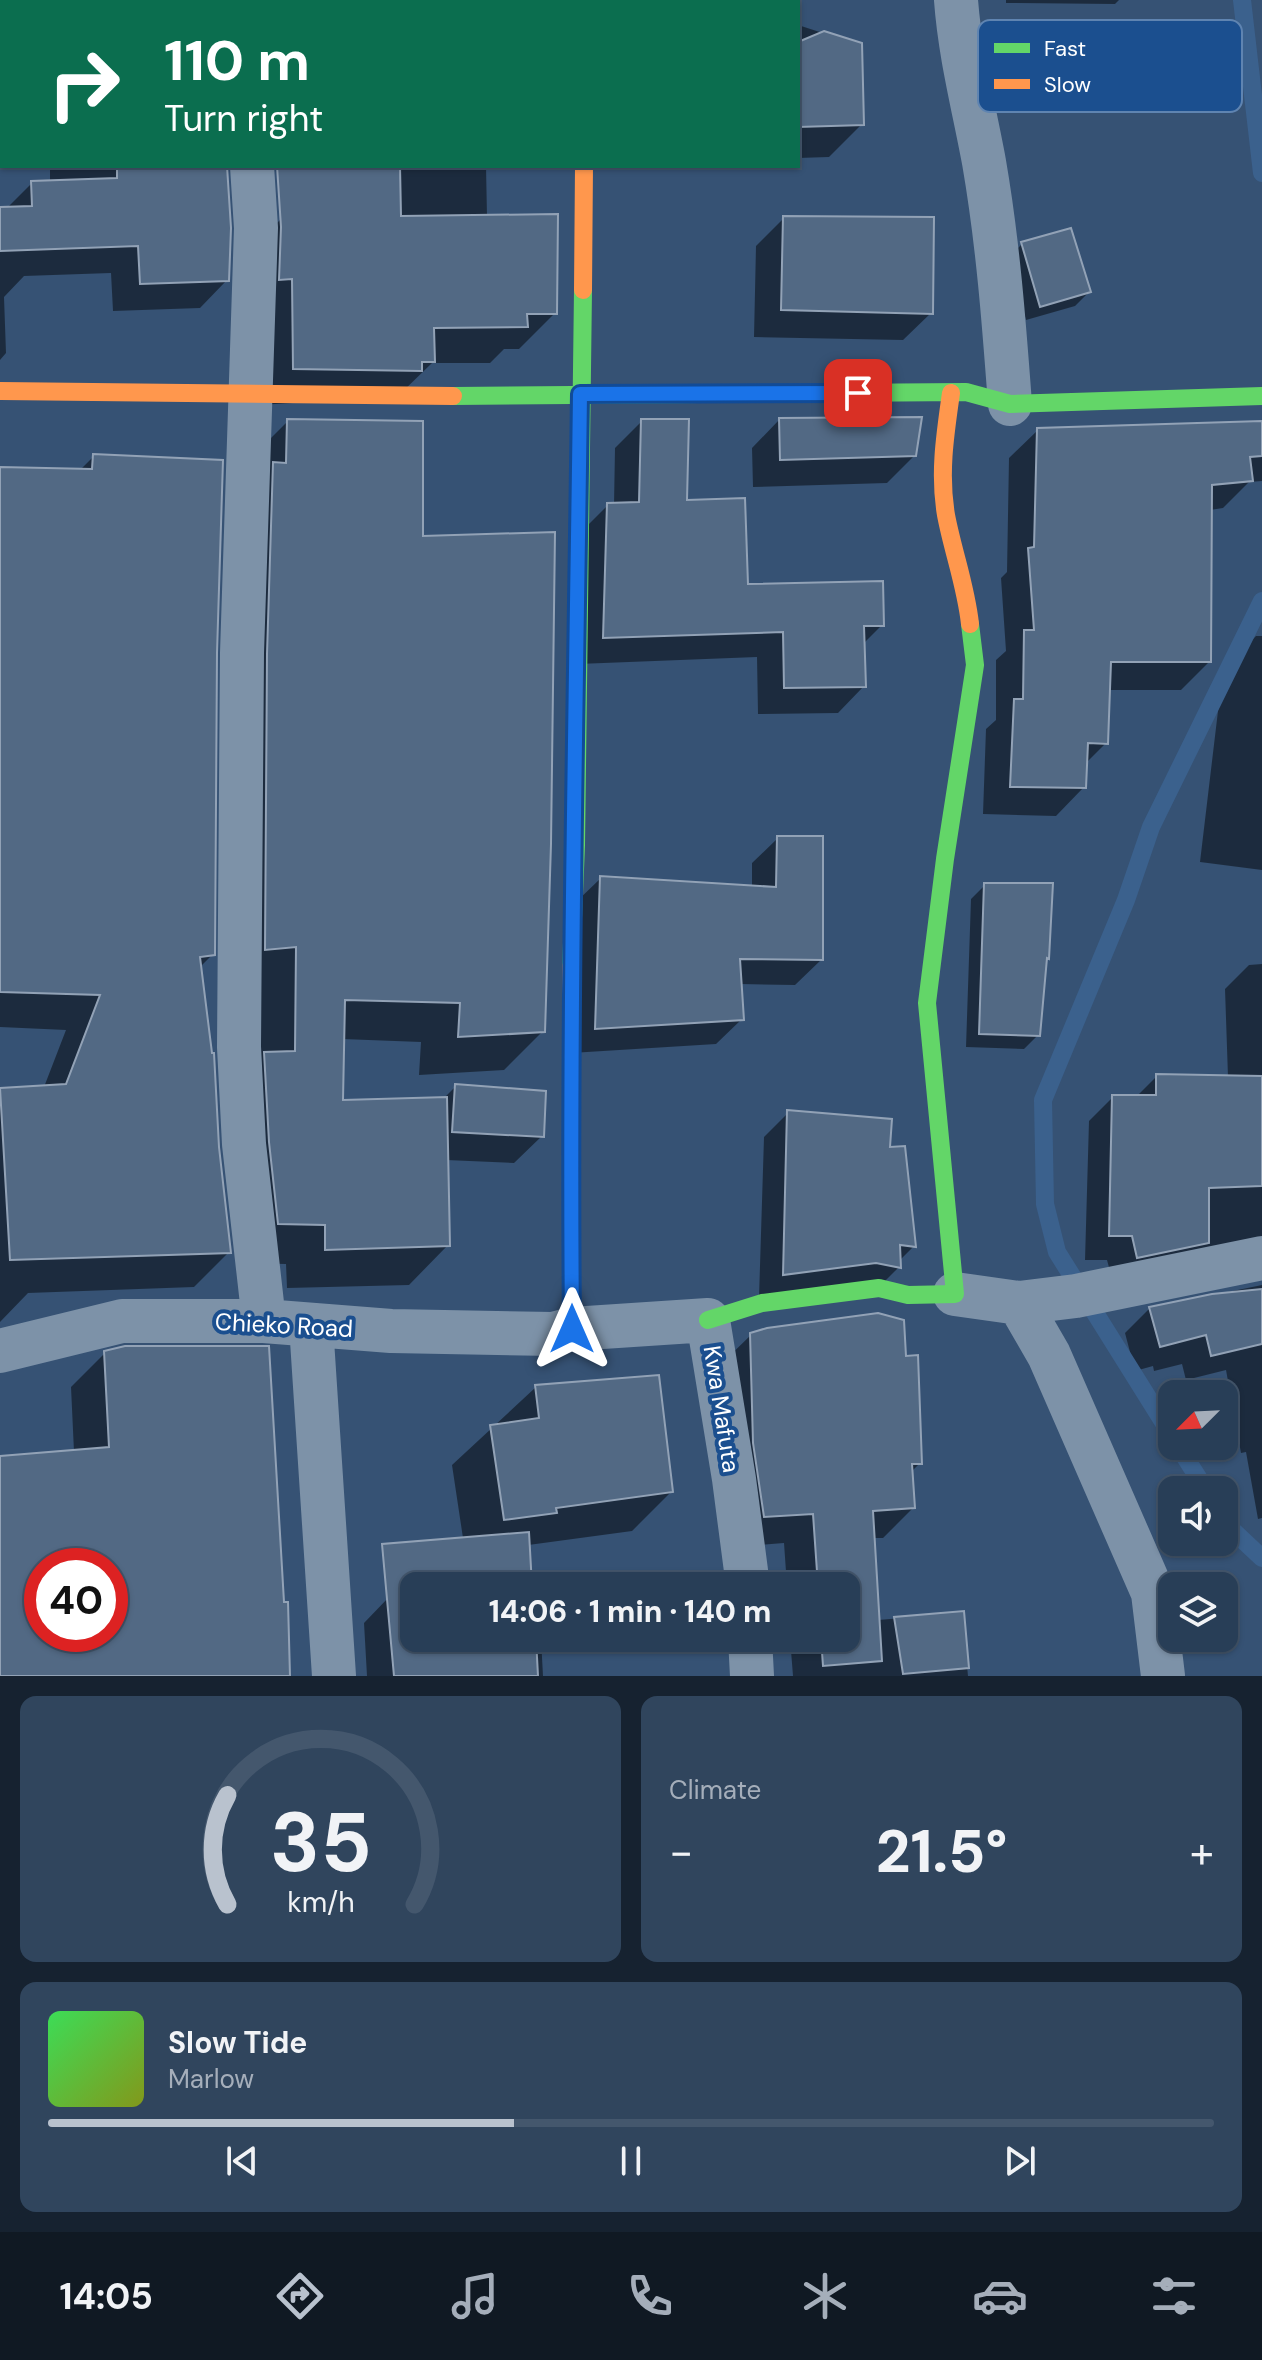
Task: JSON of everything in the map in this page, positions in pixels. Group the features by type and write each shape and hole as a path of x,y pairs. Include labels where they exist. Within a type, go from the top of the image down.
{"street":[{"path":"956,0 958,30 984,162 1001,277 1010,404"},
{"path":"252,168 256,228 242,653 239,1047 244,1144 264,1321"},
{"path":"572,1329 570,1007 576,845 584,168"},
{"path":"0,391 249,395 966,392 1010,404 1262,396"},
{"path":"951,393 941,461 946,515 967,596 975,665 945,859 927,1003 955,1294"},
{"path":"708,1320 762,1303 879,1288 908,1295 955,1294 1019,1303 1086,1294 1262,1258"},
{"path":"1019,1303 1049,1355 1153,1593 1163,1676"},
{"name":"Kwa Mafuta","path":"572,1329 708,1320 746,1572"},
{"name":"Chieko Road","path":"0,1351 122,1321 264,1321 391,1331 553,1334 572,1329"},
{"path":"311,1325 334,1676"},
{"path":"751,1652 752,1676"}],"building":[{"path":"824,31 862,43 864,125 800,127 800,41"},
{"path":"117,168 227,168 231,228 229,281 140,284 138,246 0,251 0,207 32,206 31,181 117,178"},
{"path":"277,168 400,168 401,216 558,214 557,314 527,314 528,327 434,328 435,362 422,362 422,371 293,369 292,279 279,280 281,227"},
{"path":"783,216 934,217 933,314 781,310"},
{"path":"1071,228 1091,292 1040,307 1021,242"},
{"path":"922,417 916,456 780,460 779,418"},
{"path":"287,419 423,421 423,536 555,532 545,1032 458,1037 460,1003 345,1000 343,1100 447,1097 450,1246 325,1250 325,1225 278,1224 264,1052 295,1051 296,947 265,950 267,654 273,462 286,463"},
{"path":"641,419 689,419 687,500 745,498 748,584 883,581 884,626 864,626 866,687 784,688 783,632 603,638 607,503 639,502"},
{"path":"1262,421 1262,456 1250,457 1253,481 1212,485 1211,662 1111,662 1108,744 1088,743 1086,788 1010,787 1014,699 1023,699 1024,630 1034,630 1028,548 1034,547 1037,428"},
{"path":"93,454 223,460 217,653 215,955 200,957 214,1053 219,1147 231,1253 10,1260 0,1088 66,1084 100,995 0,992 0,467 92,469"},
{"path":"777,836 823,836 823,960 740,959 744,1020 595,1029 600,876 776,887"},
{"path":"984,883 1053,883 1049,959 1040,1036 979,1034"},
{"path":"1156,1074 1262,1076 1262,1186 1209,1188 1209,1243 1137,1258 1132,1236 1109,1236 1112,1095 1156,1095"},
{"path":"455,1084 546,1091 544,1137 452,1132"},
{"path":"787,1110 892,1119 890,1147 905,1146 916,1247 900,1245 901,1268 876,1263 783,1275"},
{"path":"1262,1289 1262,1344 1211,1356 1206,1335 1160,1347 1149,1307 1212,1294"},
{"path":"878,1313 904,1320 906,1356 918,1355 922,1464 912,1464 915,1508 873,1511 882,1661 823,1666 822,1652 860,1652 860,1572 817,1572 813,1514 764,1517 753,1443 750,1333"},
{"path":"125,1346 269,1346 284,1602 288,1602 290,1676 0,1676 0,1456 109,1447 104,1351"},
{"path":"659,1375 673,1492 556,1508 557,1513 504,1520 490,1425 539,1418 535,1385"},
{"path":"529,1532 531,1572 400,1572 400,1652 537,1652 538,1676 394,1676 382,1544"},
{"path":"964,1611 969,1668 903,1674 894,1617"}],"waterway":[{"path":"1242,0 1262,173"},
{"path":"1158,1414 1057,1252 1045,1204 1043,1100 1126,900 1151,827 1262,601"},
{"path":"1187,1460 1197,1476"},
{"path":"1238,1536 1262,1558"}],"traffic: fast":[{"path":"571,967 576,845 583,290"},
{"path":"453,396 966,392 1010,404 1262,396"},
{"path":"708,1320 762,1303 879,1288 908,1295 955,1294 927,1003 945,859 975,665 970,624"}],"traffic: slow":[{"path":"583,290 584,168"},
{"path":"0,391 453,396"},
{"path":"951,393 944,454 944,500 970,624"},
{"path":"571,967 572,1329"}],"route":[{"path":"572,1329 570,1007 576,845 580,394 858,393"}]}
